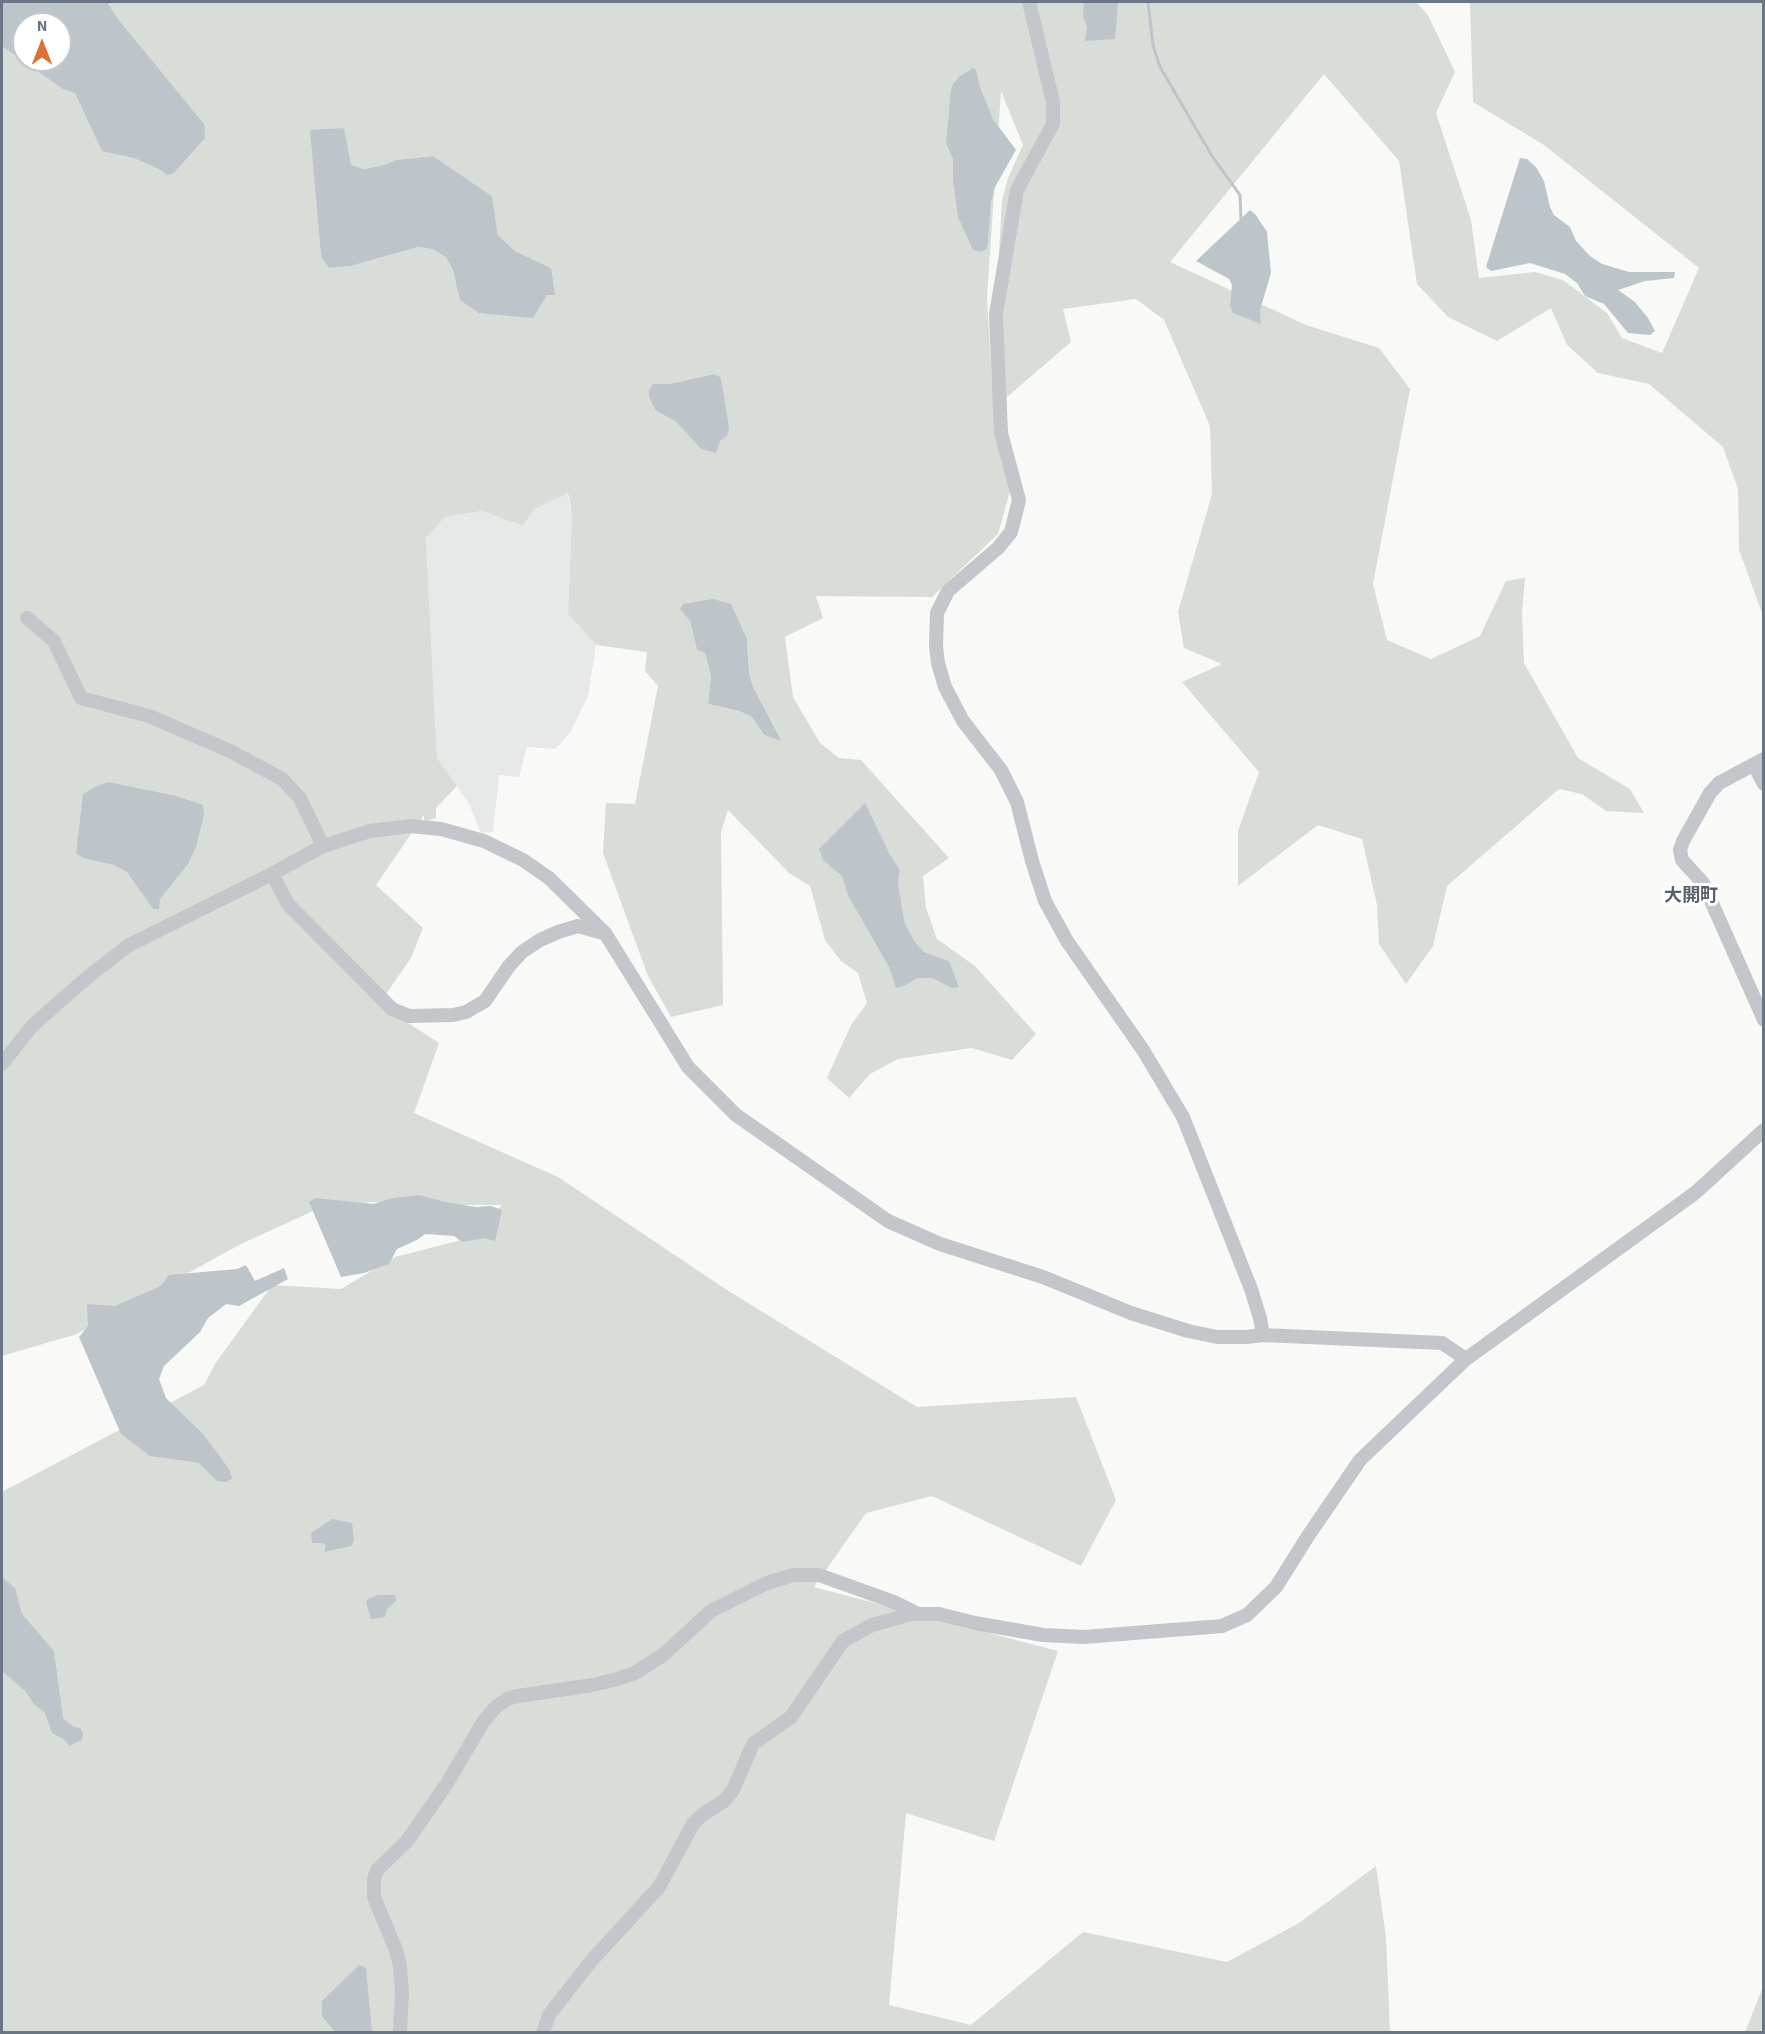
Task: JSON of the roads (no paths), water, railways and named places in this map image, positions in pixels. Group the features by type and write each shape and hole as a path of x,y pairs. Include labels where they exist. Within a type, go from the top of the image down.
{"street":[{"path":"1029,2 1053,102 1053,124 1017,190 996,314 1001,433 1019,500 1011,532 998,548 948,591 937,614 938,663 945,687 963,721 1001,770 1017,802 1032,861 1050,911 1067,941 1143,1050 1183,1117 1251,1289 1263,1335"},
{"path":"27,618 54,642 81,698 149,716 230,751 282,779 300,798 323,846"},
{"path":"1764,784 1759,762 1719,783 1710,793 1680,850 1682,860 1703,883 1764,1020"},
{"path":"2,1064 33,1025 129,945 323,846 369,831 410,826 441,829 484,841 523,860 549,878 605,933 688,1067 736,1115 888,1221 940,1244 1043,1277 1131,1313 1188,1331 1217,1337 1263,1335 1442,1343 1466,1359"},
{"path":"272,874 288,904 392,1009 409,1016 453,1015 466,1012 485,1001 522,952 558,932 578,926 605,933"},
{"path":"543,2032 549,2015 592,1960 659,1887 693,1824 702,1815 724,1801 733,1790 753,1744 791,1717 843,1641 872,1625 918,1614 939,1614 1043,1635 1084,1637 1222,1626 1247,1615 1276,1587 1360,1460 1466,1359 1695,1193 1764,1130"},
{"path":"399,2032 402,1993 400,1966 396,1950 374,1897 374,1879 377,1870 407,1841 446,1785 483,1722 496,1707 507,1699 518,1696 593,1684 635,1672 663,1654 711,1611 767,1583 793,1575 819,1575 894,1602 918,1614"}],"waterway":[{"path":"1148,2 1153,45 1160,67 1212,156 1240,195 1241,220"}],"district":[{"name":"大開町","path":"1691,897"}]}
